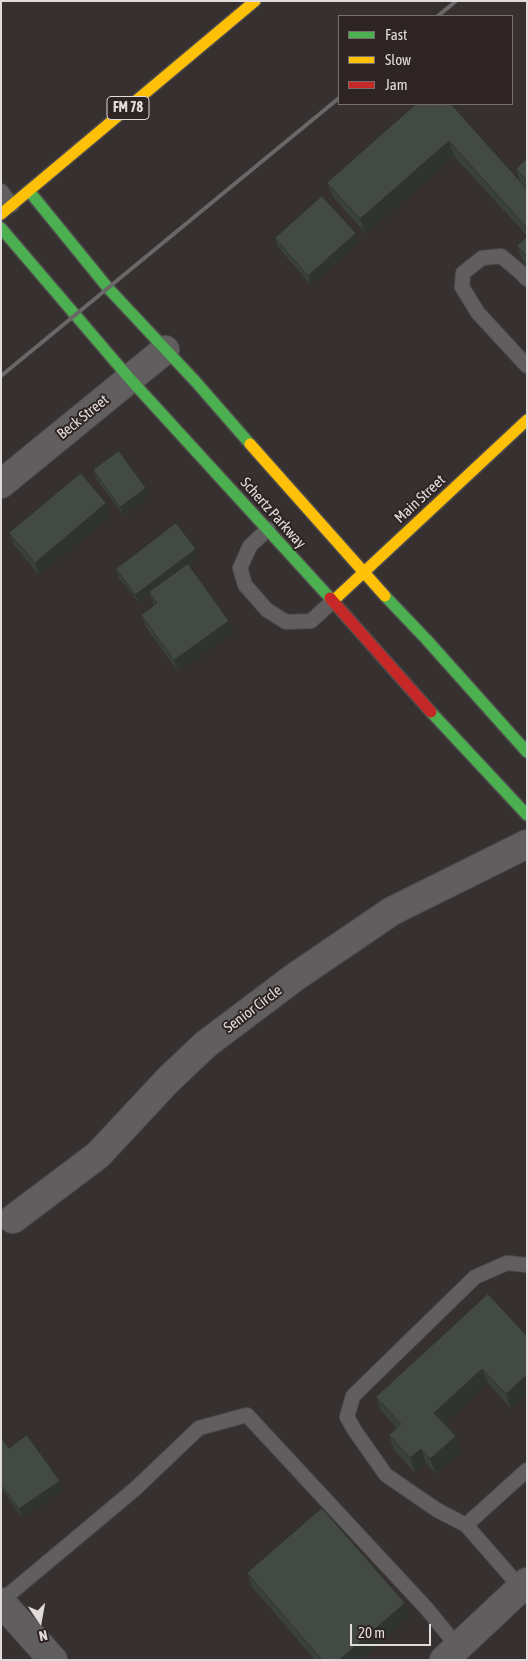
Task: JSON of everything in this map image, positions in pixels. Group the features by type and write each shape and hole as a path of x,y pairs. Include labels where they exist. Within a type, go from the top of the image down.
{"main road":[{"name":"FM 78","path":"7,209 255,1"},
{"name":"Schertz Parkway","path":"29,191 108,288 196,382 363,572 527,752"},
{"name":"Schertz Parkway","path":"1,228 130,379 333,601 389,666 527,815"},
{"name":"Main Street","path":"333,601 527,420"}],"street":[{"name":"Beck Street","path":"1,484 165,350"},
{"name":"Senior Circle","path":"13,1219 98,1155 168,1080 206,1044 295,978 392,911 527,844"},
{"path":"451,1653 524,1585"},
{"path":"1,1601 53,1660"}],"lane":[{"path":"1,191 7,209"},
{"path":"527,279 501,256 482,258 463,274 462,286 478,313 527,366"},
{"path":"268,529 250,546 240,568 245,585 267,610 286,622 312,621 333,601"},
{"path":"524,1585 466,1524 437,1510 386,1475 347,1417 353,1396 475,1277 508,1264 527,1265"},
{"path":"1,1601 135,1489 199,1428 247,1415 427,1609 451,1653"},
{"path":"466,1524 527,1470"}],"building":[{"path":"415,105 452,105 527,189 527,228 449,141 360,219 327,183"},
{"path":"527,159 527,181 516,169"},
{"path":"322,196 356,233 308,276 275,238"},
{"path":"527,237 527,257 517,246"},
{"path":"119,451 146,488 120,507 93,470"},
{"path":"81,473 106,503 35,563 9,533"},
{"path":"176,523 196,549 135,595 116,569"},
{"path":"188,564 229,621 174,660 141,615 157,603 149,592"},
{"path":"488,1294 527,1336 527,1375 506,1394 482,1369 434,1413 456,1436 430,1459 421,1449 410,1458 389,1435 401,1424 376,1397"},
{"path":"27,1435 60,1481 19,1509 1,1485 1,1440 9,1448"},
{"path":"322,1508 405,1603 339,1660 322,1660 247,1573"}],"railway":[{"path":"439,15 456,1"},
{"path":"1,376 338,99"}],"traffic: fast":[{"path":"29,191 108,288 196,382 250,444"},
{"path":"1,228 130,379 330,598"},
{"path":"385,596 527,752"},
{"path":"431,712 527,815"}],"traffic: slow":[{"path":"1,214 255,1"},
{"path":"333,601 527,420"},
{"path":"250,444 385,596"}],"traffic: jam":[{"path":"330,598 431,712"}]}
